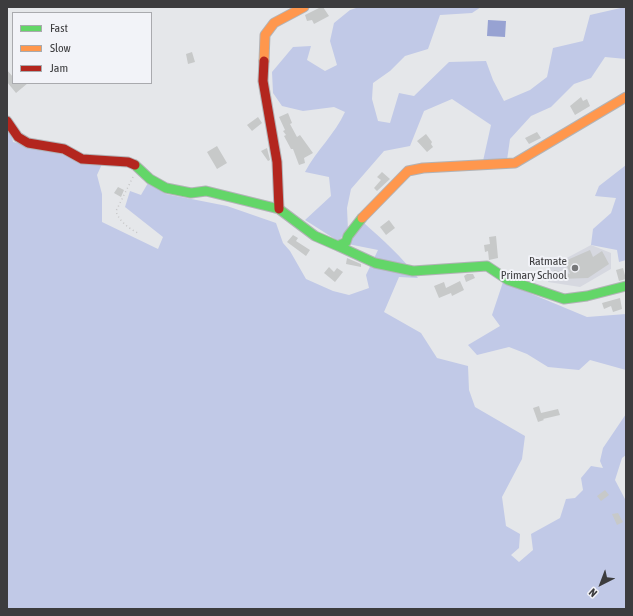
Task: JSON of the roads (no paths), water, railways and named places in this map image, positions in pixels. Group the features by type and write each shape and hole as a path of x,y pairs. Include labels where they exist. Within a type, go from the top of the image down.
{"street":[{"path":"279,208 277,162 263,81 265,35 274,23 304,7"},
{"path":"338,246 346,242 348,236 370,208 408,171 423,168 457,167 515,162 626,97"},
{"path":"7,121 18,137 28,143 64,149 82,159 128,162 150,179 166,188 190,193 206,191 279,208 315,236 376,263 413,271 487,266 508,280 564,299 587,296 626,286"}],"place":[{"name":"Ratmate Primary School","path":"575,268"}]}
